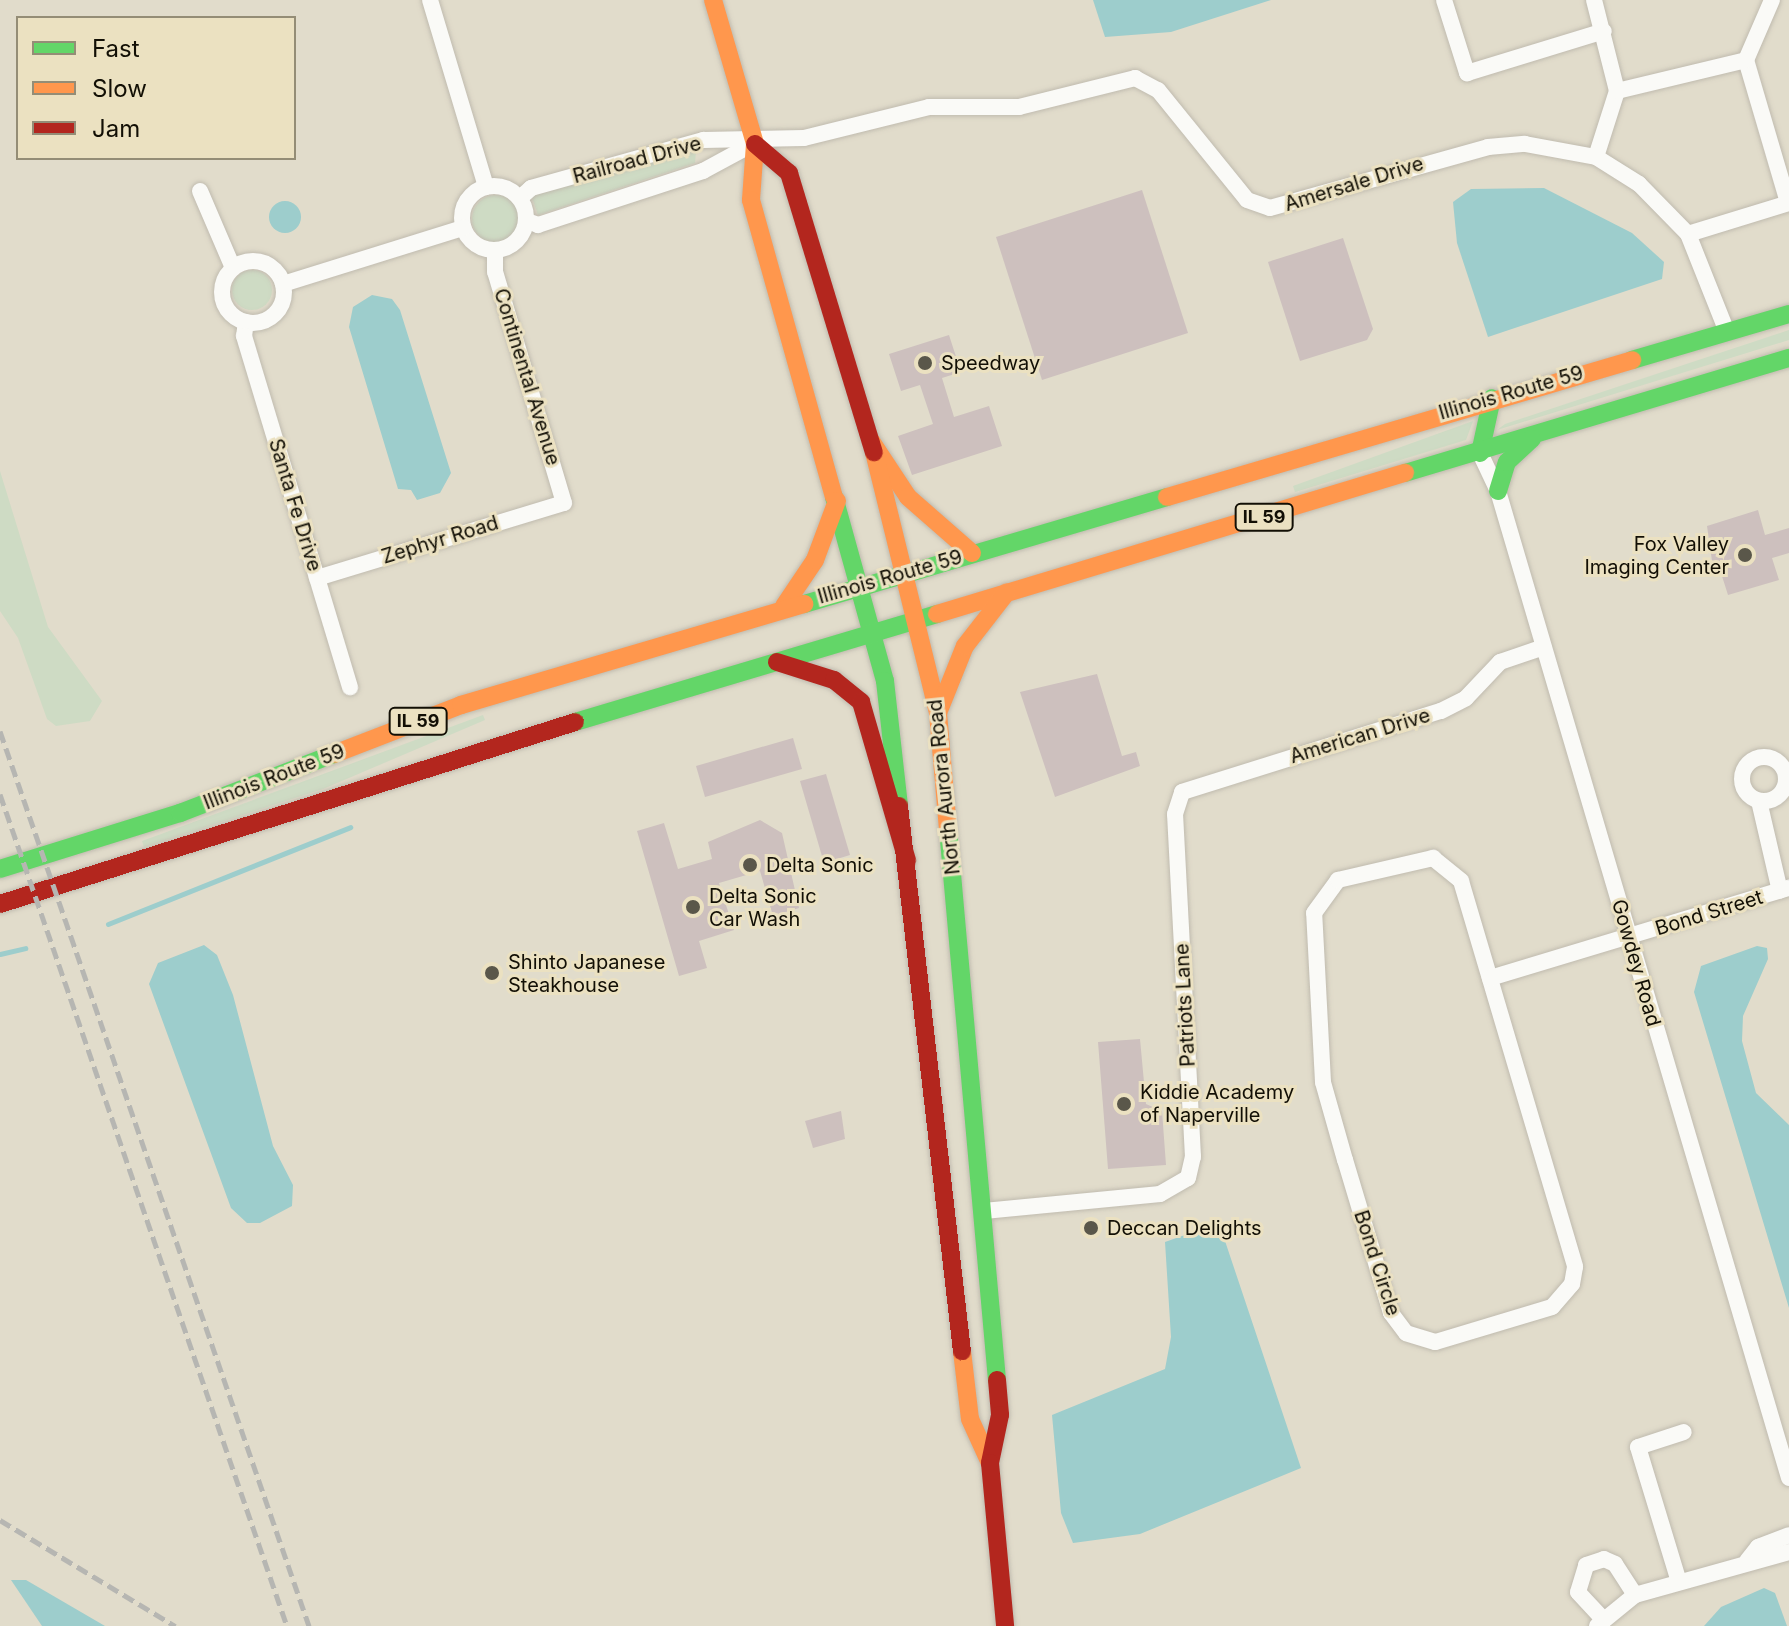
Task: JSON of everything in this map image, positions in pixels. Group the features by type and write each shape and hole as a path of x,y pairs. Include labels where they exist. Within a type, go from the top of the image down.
{"main road":[{"name":"North Aurora Road","path":"713,0 755,144 751,200 874,633 907,860 970,1419 990,1463"},
{"name":"North Aurora Road","path":"755,144 789,173 909,572 938,713 1000,1415 990,1463 1005,1626"},
{"name":"Illinois Route 59","path":"0,869 180,813 461,705 784,606 862,586 1492,398 1789,314"},
{"name":"Illinois Route 59","path":"0,904 777,662 1536,437 1789,358"},
{"path":"1480,453 1492,398"},
{"path":"1498,491 1516,450 1536,437"},
{"path":"871,441 908,497 972,553"},
{"path":"784,606 815,560 837,501"},
{"path":"938,713 965,646 1007,592"},
{"path":"777,662 834,680 861,702 907,860"}],"street":[{"path":"430,0 486,187"},
{"path":"1444,0 1467,73 1604,31"},
{"path":"1594,0 1617,91 1596,157"},
{"path":"1688,234 1789,203 1746,60 1772,0"},
{"path":"1617,91 1746,60"},
{"name":"Amersale Drive","path":"755,144 907,110 1019,107 1135,78 1158,90 1256,205 1281,206 1488,147 1525,144 1596,157 1639,184 1688,234 1727,332"},
{"name":"Railroad Drive","path":"520,198 531,188 703,140 755,144"},
{"name":"Railroad Drive","path":"527,221 538,225 709,169 755,144"},
{"path":"486,187 520,198 527,221 520,239 495,251 475,245 463,228 465,205 486,187"},
{"path":"200,191 233,268"},
{"path":"283,284 463,228"},
{"name":"Continental Avenue","path":"495,251 495,272 564,503"},
{"path":"262,262 283,284 275,313 246,322 224,304 223,285 233,268 262,262"},
{"name":"Santa Fe Drive","path":"246,322 244,336 350,687"},
{"name":"Gowdey Road","path":"1480,453 1498,491 1789,1478"},
{"name":"Zephyr Road","path":"317,578 564,503"},
{"name":"American Drive","path":"1175,814 1190,787 1441,711 1466,698 1500,662 1544,647"},
{"path":"1759,801 1784,889"},
{"name":"Patriots Lane","path":"984,1211 1160,1194 1188,1178 1193,1157 1175,814"},
{"name":"Bond Circle","path":"1411,859 1442,862 1461,881 1490,978 1575,1276 1544,1311 1427,1342 1406,1333 1391,1313 1326,1092 1314,931 1319,898 1338,880 1411,859"},
{"name":"Bond Street","path":"1490,978 1784,889"},
{"path":"1679,1582 1638,1447 1684,1432"},
{"path":"1747,1561 1758,1547 1789,1535"},
{"path":"1635,1595 1615,1564 1604,1559 1586,1565 1578,1592 1600,1622 1635,1595 1747,1561 1789,1552"}],"green space":[{"path":"696,151 695,163 538,215 531,195"},
{"path":"496,195 505,196 513,202 519,210 519,228 513,236 505,242 496,243 487,242 479,236 473,228 472,219 473,210 479,202 487,196"},
{"path":"252,270 266,276 272,290 266,304 252,310 238,304 232,290 238,276"},
{"path":"1789,330 1789,340 1497,430 1505,424"},
{"path":"1473,421 1466,440 1295,492 1293,486"},
{"path":"0,471 48,627 102,701 90,721 56,726 47,719 18,638 0,611"},
{"path":"483,715 485,720 323,789 144,847 142,841"}],"water":[{"path":"1093,0 1271,0 1171,32 1105,37"},
{"path":"1544,188 1632,233 1664,262 1662,279 1488,337 1457,243 1453,202 1471,189"},
{"path":"285,201 296,206 301,217 296,228 285,233 274,228 269,217 274,206"},
{"path":"372,295 392,299 400,310 451,473 440,493 417,500 411,490 398,489 349,327 353,307"},
{"path":"204,945 217,955 233,995 273,1146 293,1185 292,1206 260,1223 247,1223 231,1208 149,984 158,963"},
{"path":"1757,946 1767,948 1768,959 1743,1016 1742,1041 1756,1093 1789,1125 1789,1308 1694,992 1701,966"},
{"path":"1219,1223 1301,1468 1140,1534 1073,1543 1061,1513 1052,1415 1165,1369 1171,1337 1165,1242"},
{"path":"11,1580 26,1580 105,1626 42,1626"},
{"path":"1764,1588 1775,1593 1787,1626 1704,1626 1721,1607"}],"building":[{"path":"1142,190 1188,333 1042,380 996,237"},
{"path":"1343,238 1373,329 1367,340 1300,361 1268,262"},
{"name":"Speedway","path":"949,335 961,372 942,378 954,417 989,406 1002,446 912,475 898,436 933,424 920,385 901,391 889,354"},
{"name":"Fox Valley Imaging Center","path":"1758,510 1765,535 1789,528 1789,553 1772,558 1779,580 1728,595 1721,573 1714,575 1707,526"},
{"path":"1097,674 1122,756 1136,752 1140,766 1055,797 1020,692"},
{"path":"793,738 802,769 705,797 696,766"},
{"name":"Delta Sonic","path":"826,774 850,855 824,863 800,781"},
{"name":"Delta Sonic Car Wash","path":"760,820 782,833 799,908 773,916 760,871 719,883 734,930 699,941 707,968 679,976 637,831 664,823 678,869 712,859 708,842"},
{"name":"Kiddie Academy of Naperville","path":"1140,1039 1146,1104 1162,1111 1166,1165 1108,1169 1098,1042"},
{"path":"841,1111 845,1139 813,1148 805,1121"}],"waterway":[{"path":"108,924 350,827"},
{"path":"0,954 25,948"}],"railway":[{"path":"0,731 309,1626"},
{"path":"0,794 287,1626"},
{"path":"0,1520 175,1626"}],"traffic: fast":[{"path":"1632,360 1789,314"},
{"path":"1405,473 1789,358"},
{"path":"1480,453 1492,398"},
{"path":"1498,491 1507,462 1532,439"},
{"path":"834,497 885,681 899,806"},
{"path":"804,604 1167,497"},
{"path":"575,722 937,614"},
{"path":"0,869 180,813 334,754"},
{"path":"948,829 997,1380"}],"traffic: slow":[{"path":"713,0 755,144 751,200 834,497"},
{"path":"1167,497 1632,360"},
{"path":"871,441 908,497 972,553"},
{"path":"874,452 938,713 948,829"},
{"path":"937,614 1405,473"},
{"path":"784,606 815,560 837,501"},
{"path":"938,713 965,646 1007,592"},
{"path":"334,754 461,705 804,604"},
{"path":"962,1351 970,1419 990,1463"}],"traffic: jam":[{"path":"755,144 789,173 874,452"},
{"path":"777,662 834,680 861,702 907,860"},
{"path":"0,904 575,722"},
{"path":"899,806 962,1351"},
{"path":"997,1380 1000,1415 990,1463 1005,1626"}],"place":[{"name":"Speedway","path":"925,363"},
{"name":"Fox Valley Imaging Center","path":"1745,555"},
{"name":"Delta Sonic","path":"750,865"},
{"name":"Delta Sonic Car Wash","path":"693,907"},
{"name":"Shinto Japanese Steakhouse","path":"492,973"},
{"name":"Kiddie Academy of Naperville","path":"1124,1104"},
{"name":"Deccan Delights","path":"1091,1228"}]}
